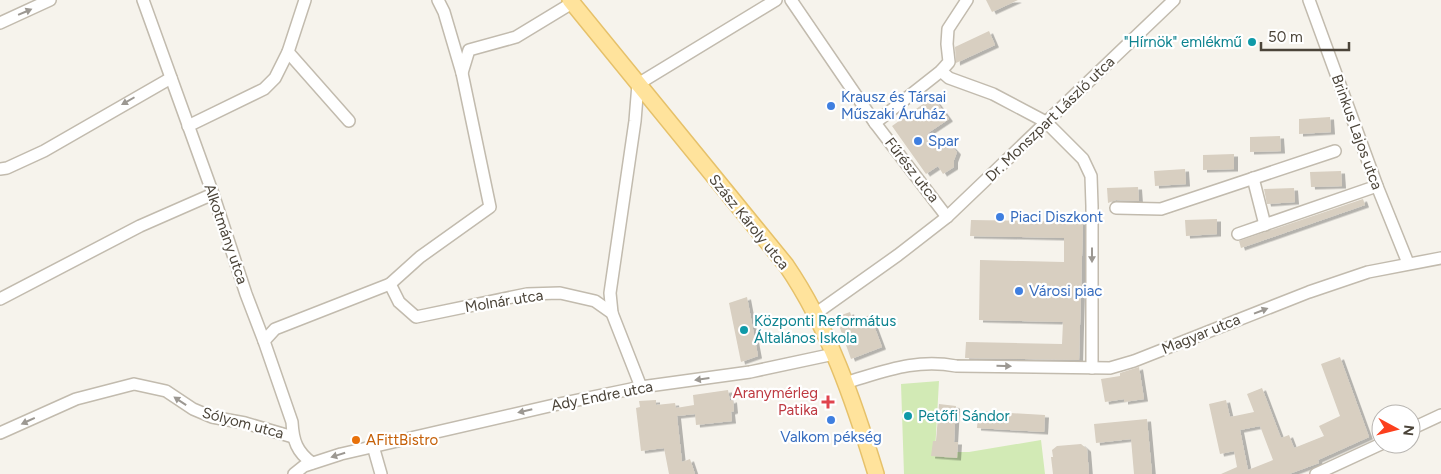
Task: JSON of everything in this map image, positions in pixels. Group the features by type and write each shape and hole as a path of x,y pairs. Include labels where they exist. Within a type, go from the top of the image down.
{"main road":[{"name":"Szász Károly utca","path":"571,1 786,265 801,288 834,354 876,474"}],"street":[{"path":"0,22 50,0"},
{"name":"Alkotmány utca","path":"143,0 292,422 292,437 308,465"},
{"path":"188,126 264,90 275,78 288,52 305,0"},
{"path":"264,340 275,330 390,284 420,257 490,207 462,73 444,12 438,0"},
{"path":"641,387 612,313 610,293 635,121 638,84 776,0"},
{"name":"Fűrész utca","path":"791,0 875,123 947,217"},
{"path":"875,123 941,72 949,62 948,28 967,0"},
{"name":"Dr. Monszpart László utca","path":"815,314 898,255 947,217 1174,0"},
{"name":"Brinkus Lajos utca","path":"1309,0 1377,186 1408,263"},
{"path":"462,73 469,50 516,37 571,1"},
{"path":"288,52 349,121"},
{"path":"941,72 949,78 993,94 1046,122 1083,159 1091,176 1092,368"},
{"path":"0,169 44,151 171,78"},
{"path":"1116,208 1161,209 1335,151"},
{"path":"1253,178 1265,225"},
{"path":"1238,234 1377,186"},
{"path":"0,299 140,226 213,194"},
{"name":"Magyar utca","path":"844,383 914,364 939,362 956,366 1110,368 1134,362 1309,292 1368,272 1441,258"},
{"name":"Molnár utca","path":"390,284 399,302 416,317 527,294 560,293 595,301 612,313"},
{"name":"Ady Endre utca","path":"308,465 373,446 554,405 641,387 750,372 834,354"},
{"name":"Sólyom utca","path":"0,433 76,399 134,384 166,391 192,409 212,416 246,423 292,437"},
{"path":"1421,425 1441,415"},
{"path":"373,446 381,474"},
{"path":"1316,474 1371,449"},
{"path":"294,474 308,465"}],"green space":[{"path":"939,381 935,452 969,452 1041,440 1045,474 904,474 901,384"}],"building":[{"path":"986,0 1018,0 992,12"},
{"path":"989,31 995,45 956,63 955,47"},
{"name":"Spar","path":"933,97 949,119 928,133 939,149 948,142 957,152 954,167 943,174 938,166 926,174 892,126"},
{"path":"1330,117 1331,132 1299,134 1299,119"},
{"path":"1280,136 1281,151 1250,152 1250,137"},
{"path":"1234,154 1234,169 1203,170 1203,155"},
{"path":"1185,169 1186,184 1155,186 1154,171"},
{"path":"1341,171 1342,186 1311,187 1310,172"},
{"path":"1138,187 1139,201 1116,200 1108,203 1107,188"},
{"path":"1294,188 1295,202 1267,204 1264,189"},
{"path":"1363,199 1365,205 1241,248 1239,241"},
{"path":"1217,219 1217,234 1186,236 1185,220"},
{"path":"971,220 1083,222 1079,360 965,358 966,342 1062,344 1063,322 979,320 980,260 1064,262 1064,238 970,236"},
{"name":"Központi Református Általános Iskola","path":"747,297 758,356 741,362 729,303"},
{"path":"850,312 853,321 870,315 882,347 851,359 836,317"},
{"path":"1340,357 1369,437 1318,460 1319,463 1289,474 1221,474 1237,467 1234,451 1220,454 1209,404 1226,400 1230,417 1254,412 1247,394 1262,388 1281,438 1289,435 1294,448 1324,436 1319,426 1340,416 1321,364","holes":["1260,426 1273,460 1248,470 1240,430"]},
{"path":"1139,367 1144,399 1124,402 1124,399 1105,402 1101,379 1120,376 1120,373"},
{"path":"728,390 730,401 733,400 734,411 731,412 732,421 696,425 695,414 677,416 682,462 690,459 695,474 669,474 664,448 641,451 636,408 640,407 639,401 656,400 656,405 675,403 676,408 694,405 693,395"},
{"path":"939,404 956,406 954,442 958,442 957,458 931,456 933,441 936,441"},
{"path":"978,411 1045,415 1044,432 977,428"},
{"path":"1147,419 1152,474 1134,474 1131,439 1096,443 1094,424"},
{"path":"1081,444 1087,449 1089,474 1053,474 1052,450 1057,446"}],"place":[{"name":"\"Hírnök\" emlékmű","path":"1252,42"},
{"name":"Krausz és Társai Műszaki Áruház","path":"831,106"},
{"name":"Spar","path":"918,141"},
{"name":"Piaci Diszkont","path":"1000,217"},
{"name":"Városi piac","path":"1019,291"},
{"name":"Központi Református Általános Iskola","path":"744,330"},
{"name":"Aranymérleg Patika","path":"828,402"},
{"name":"Petőfi Sándor","path":"908,416"},
{"name":"Valkom pékség","path":"831,420"},
{"name":"AFittBistro","path":"356,440"}]}
